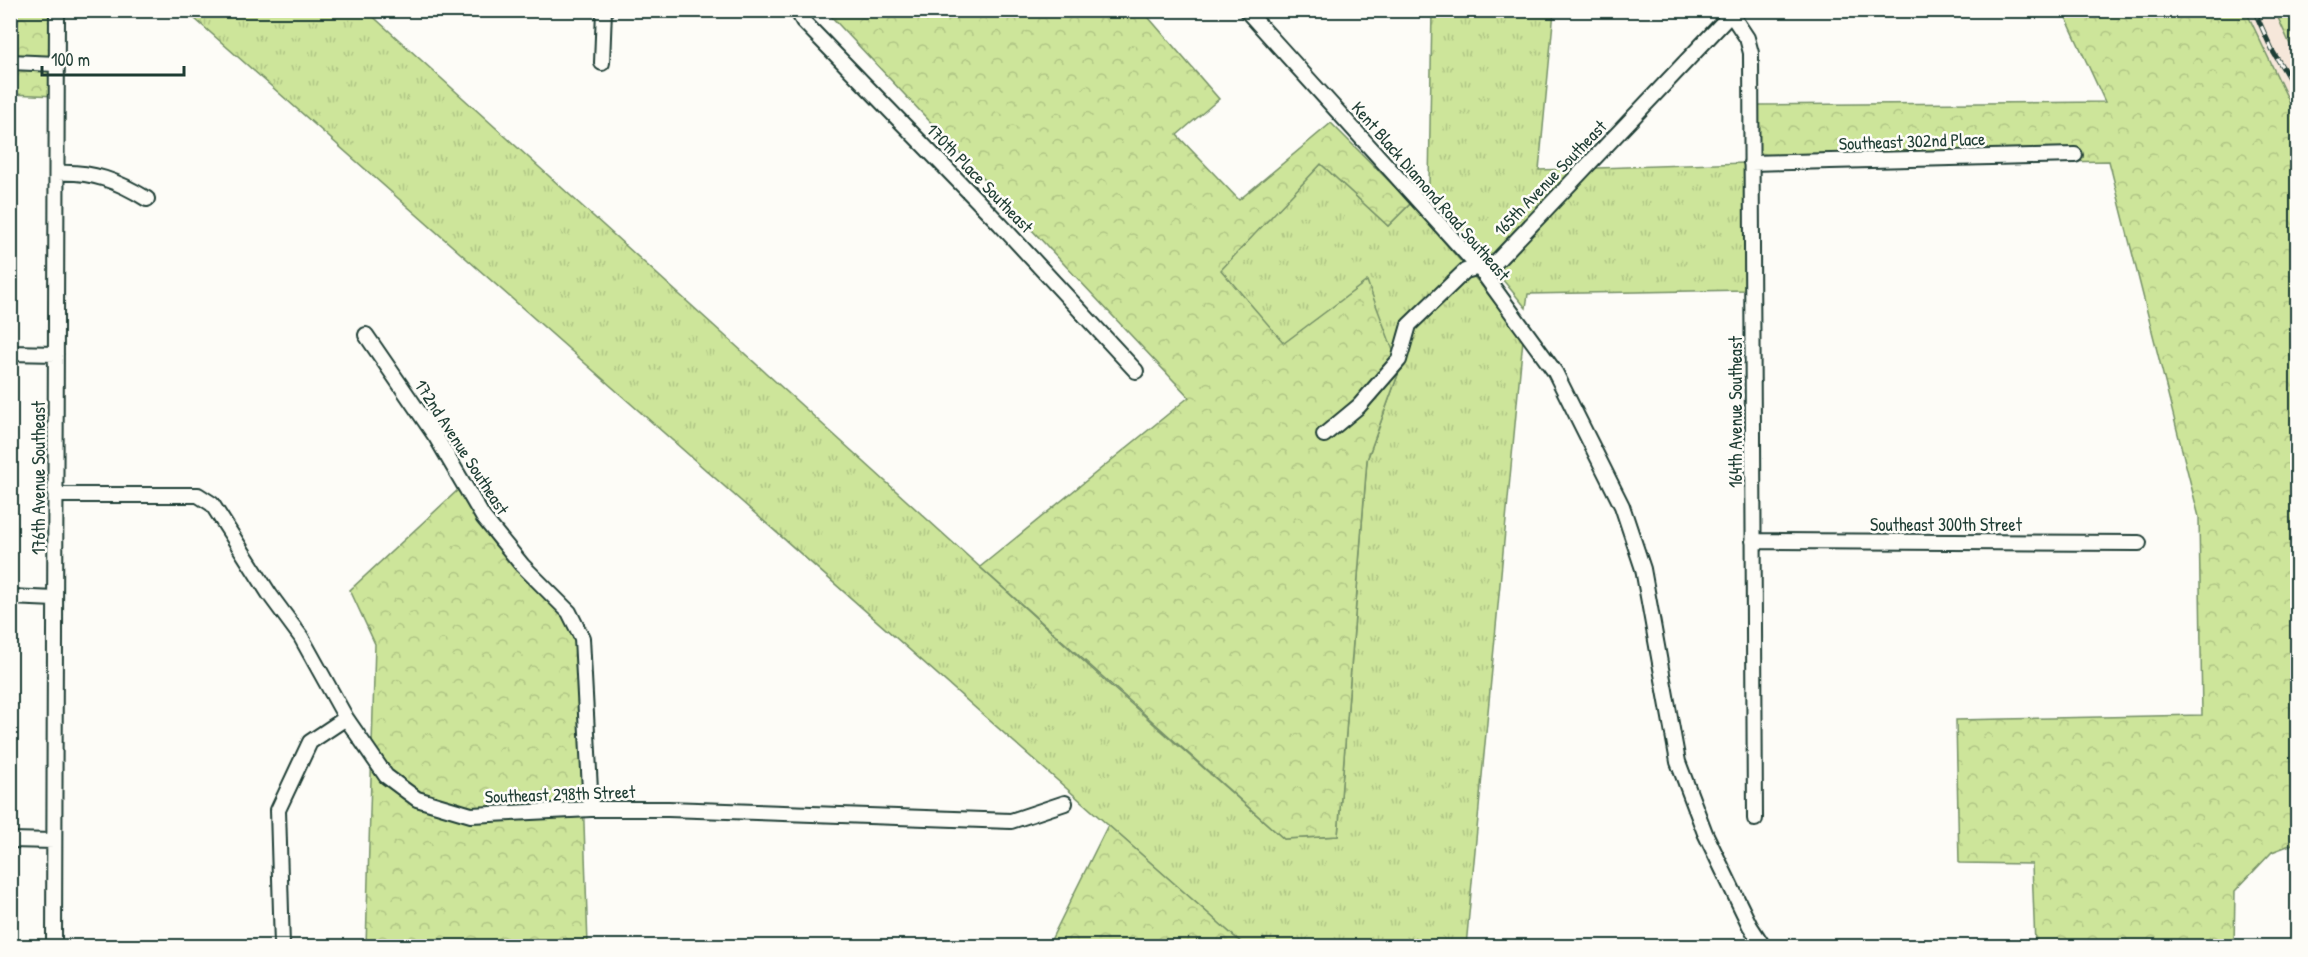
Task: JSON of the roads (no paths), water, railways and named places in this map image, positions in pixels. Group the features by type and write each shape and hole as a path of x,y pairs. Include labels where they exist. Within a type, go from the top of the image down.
{"street":[{"name":"176th Avenue Southeast","path":"54,946 57,10"},
{"path":"602,63 604,10"},
{"name":"170th Place Southeast","path":"797,10 803,21 1000,224 1136,371"},
{"name":"Kent Black Diamond Road Southeast","path":"1246,10 1480,269 1554,372 1622,506 1643,569 1678,762 1705,833 1762,946"},
{"name":"165th Avenue Southeast","path":"1324,435 1359,406 1398,360 1409,325 1465,271 1480,269 1495,262 1732,12"},
{"name":"164th Avenue Southeast","path":"1732,12 1747,38 1750,53 1755,819"},
{"path":"10,62 57,64"},
{"name":"Southeast 302nd Place","path":"1751,163 2075,154"},
{"path":"57,173 87,174 111,179 147,199"},
{"name":"172nd Avenue Southeast","path":"366,335 436,437 483,517 522,565 569,612 582,638 591,809"},
{"path":"10,353 56,354"},
{"name":"Southeast 298th Street","path":"56,495 198,495 212,504 270,595 301,637 346,718 386,776 417,799 471,815 591,809 668,809 1011,821 1065,803"},
{"name":"Southeast 300th Street","path":"1753,541 2139,543"},
{"path":"10,597 55,599"},
{"path":"282,946 278,810 310,742 346,718"},
{"path":"10,840 54,841"}],"railway":[{"path":"2254,10 2272,50 2298,93"}]}
